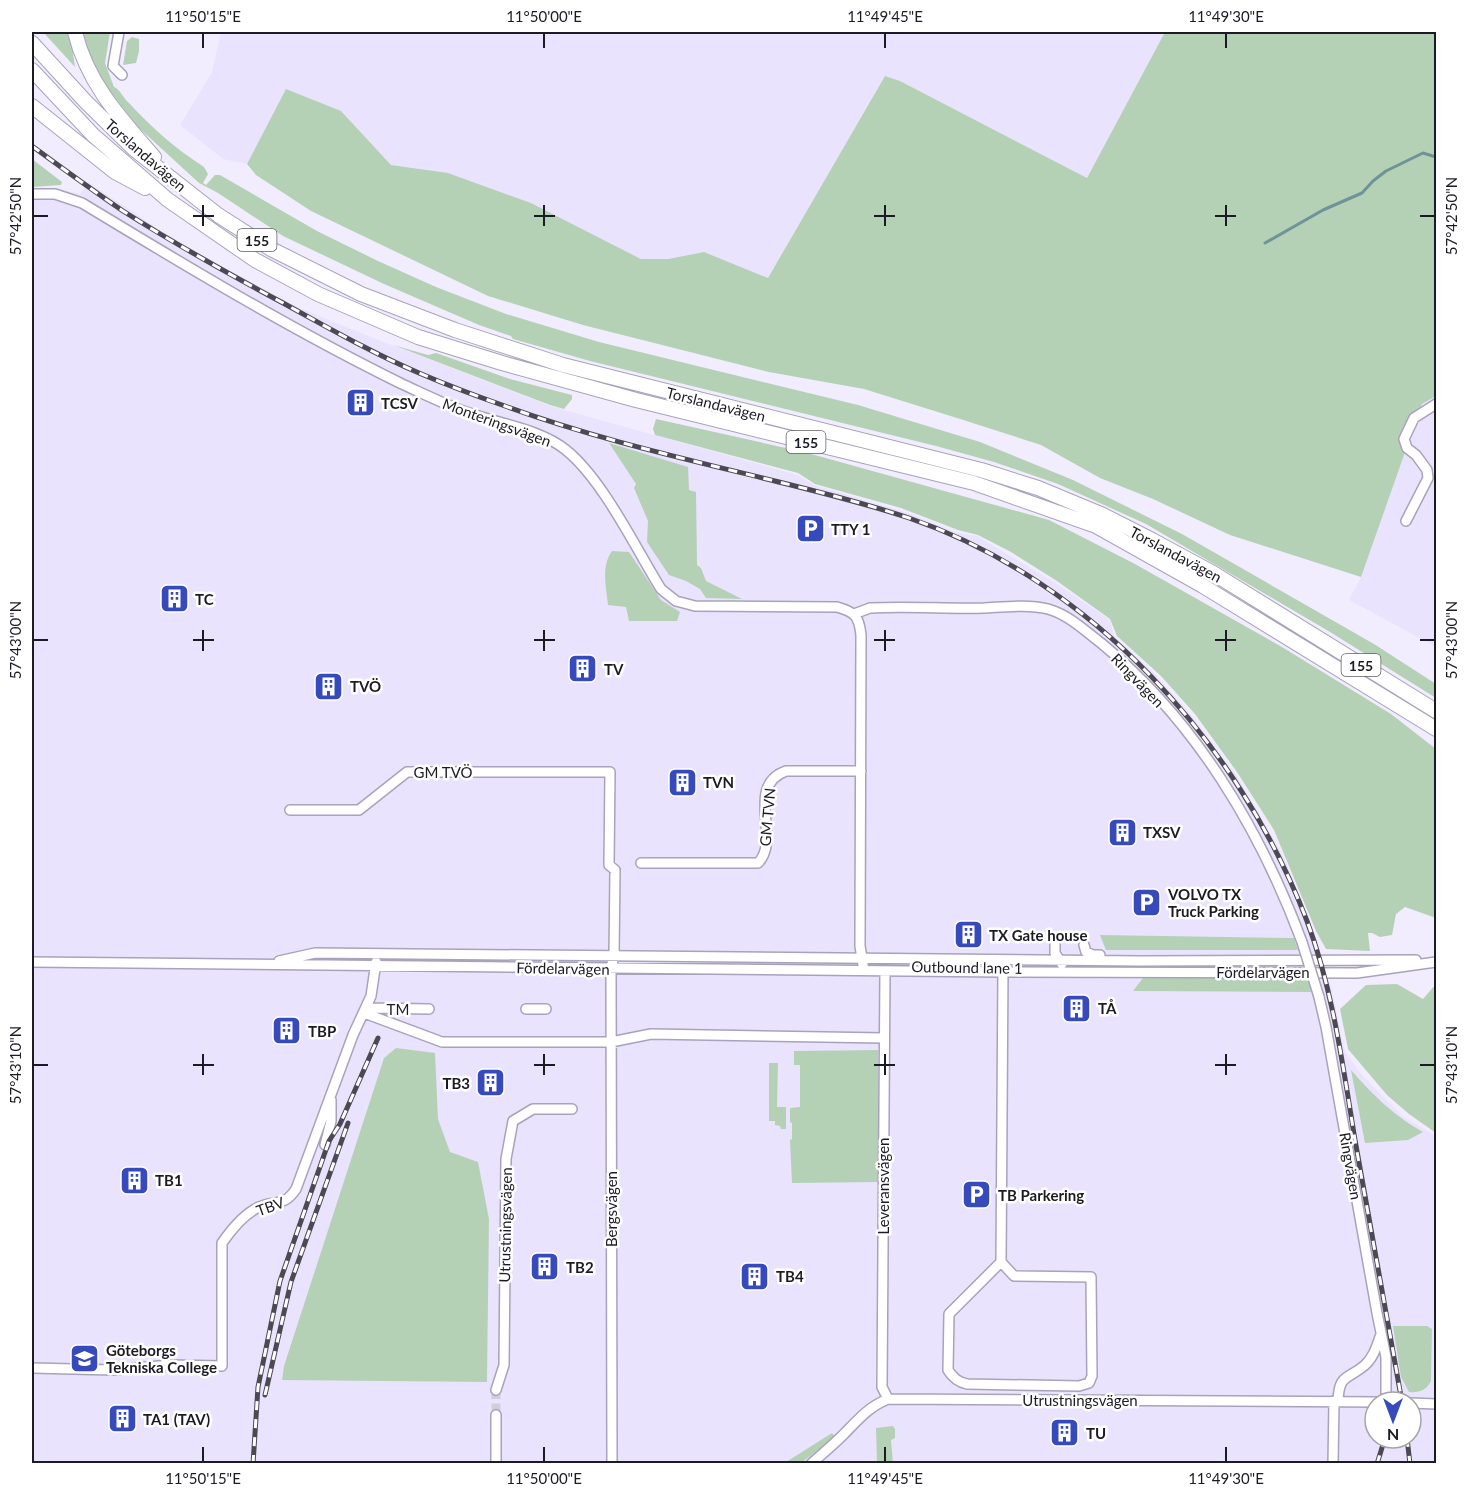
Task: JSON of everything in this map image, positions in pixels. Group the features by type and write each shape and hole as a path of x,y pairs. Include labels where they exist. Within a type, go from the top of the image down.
{"main road":[{"path":"75,32 83,61 99,89 130,129 178,183"},
{"name":"Torslandavägen","path":"32,43 86,102 134,149 226,220 271,249 361,294 438,324 562,365 981,470 1049,492 1103,515 1213,573 1437,711"},
{"name":"Torslandavägen","path":"32,70 93,135 168,200 255,260 351,309 418,337 556,379 974,483 1096,526 1203,586 1437,729"},
{"path":"32,106 115,172 168,200"},
{"path":"1378,694 1420,725 1437,741"}],"street":[{"path":"119,32 113,66 122,75"},
{"name":"Monteringsvägen","path":"32,194 56,194 70,197 232,292 402,384 468,412 557,443 578,460 592,478 661,589 676,602 695,606 837,607 854,614"},
{"path":"1406,521 1428,478 1427,470 1407,448 1404,440 1414,418 1437,404"},
{"name":"Ringvägen","path":"854,614 870,608 1004,607 1047,609 1067,616 1126,664 1176,719 1207,759 1236,803 1271,866 1302,942 1319,997 1380,1335 1386,1357 1386,1390"},
{"path":"854,614 860,621 861,635 862,962"},
{"name":"GM TVN","path":"641,863 758,863 763,858 765,849 766,798 770,781 777,774 786,771 861,771"},
{"name":"GM TVÖ","path":"290,810 359,810 407,772 610,772 609,865 615,870 614,956"},
{"path":"862,962 885,971 1003,963 1037,958 1055,945 1055,953 1059,960"},
{"name":"Fördelarvägen","path":"1084,945 1086,952 1093,955 1113,955 1122,960"},
{"name":"Fördelarvägen","path":"262,965 315,953 614,956 862,962"},
{"name":"TBV","path":"32,1368 113,1370 170,1365 222,1366 222,1243 231,1230 251,1212 261,1206 290,1199 302,1174 353,1035 371,996 376,955"},
{"name":"Bergsvägen","path":"612,1464 611,968 614,956"},
{"path":"862,962 1003,963 1037,958"},
{"name":"Fördelarvägen","path":"1037,958 1059,960 1437,961"},
{"name":"Fördelarvägen","path":"1059,960 1071,969 1089,973"},
{"name":"Fördelarvägen","path":"1003,963 1089,973 1357,973 1437,961"},
{"name":"Fördelarvägen","path":"32,962 611,968 862,962"},
{"name":"Outbound lane 1","path":"862,962 1003,963 1071,969"},
{"path":"1000,1262 1014,1276 1091,1277 1092,1376 1089,1383 1079,1386 967,1384 951,1376 948,1370 949,1314 1000,1262 1003,963"},
{"name":"Leveransvägen","path":"885,971 882,1387 888,1399"},
{"name":"TM","path":"365,1011 429,1009"},
{"path":"526,1009 546,1009"},
{"path":"365,1011 441,1042 611,1042 651,1034 884,1038"},
{"path":"324,1144 331,1121 331,1102 335,1083"},
{"name":"Utrustningsvägen","path":"496,1390 504,1365 506,1159 513,1121 533,1109 572,1109"},
{"path":"1334,1464 1338,1389 1349,1374 1365,1365 1374,1353 1380,1335"},
{"name":"Utrustningsvägen","path":"811,1464 844,1435 863,1412 888,1399 1363,1402"},
{"path":"496,1415 496,1464"}],"shaded area":[{"path":"221,32 1165,32 1087,178 900,81 885,76 768,278 704,252 668,259 641,259 531,203 448,173 391,165 341,111 286,90 247,164 223,159 180,125 212,72"},
{"path":"88,182 210,260 302,309 550,406 798,475 814,485 908,513 956,532 977,536 1056,583 1110,620 1114,636 1151,670 1191,715 1236,775 1284,857 1316,940 1332,990 1345,1052 1363,1076 1402,1116 1436,1136 1436,1463 32,1464 32,189 59,189 80,194"},
{"path":"1436,396 1436,647 1349,600 1361,577 1369,434"}],"green space":[{"path":"43,32 70,32 75,67"},
{"path":"82,32 110,32 105,63 114,87 155,129 204,167 208,174 203,183 206,185 215,175 220,175 317,231 378,261 436,287 506,314 599,342 858,405 980,442 1073,480 1182,534 1374,644 1436,684 1436,698 1330,632 1146,524 1058,484 994,462 936,446 590,361 513,339 511,336 479,325 384,284 283,236 199,183 138,127 102,84"},
{"path":"1165,32 1436,32 1436,396 1422,404 1361,577 1230,535 1153,499 1100,478 1041,445 864,389 769,372 583,325 488,296 311,211 256,175 247,164 286,89 341,111 391,165 448,173 531,203 641,259 668,259 704,252 768,278 885,76 900,81 1087,178"},
{"path":"132,37 139,39 136,63 123,65 127,41"},
{"path":"32,159 62,182 61,185 32,187"},
{"path":"393,345 428,355 436,353 510,379 572,395 572,399 564,409 550,405"},
{"path":"656,419 804,452 1049,520 1135,564 1282,647 1391,714 1436,749 1436,918 1405,907 1396,914 1392,935 1380,937 1368,933 1370,951 1326,949 1316,931 1274,830 1237,772 1195,714 1161,676 1117,636 1110,619 1057,581 1011,552 978,535 958,530 901,508 815,484 798,473 655,435 653,429"},
{"path":"609,443 688,467 689,490 696,492 697,565 701,568 706,581 742,599 706,598 700,589 669,575 647,542 648,521 634,488 636,484"},
{"path":"612,551 629,552 661,600 680,612 677,621 629,621 626,607 608,605 605,570"},
{"path":"1100,935 1294,938 1298,950 1106,950"},
{"path":"1143,978 1308,978 1311,992 1133,991"},
{"path":"1397,984 1423,999 1436,984 1436,1133 1387,1095 1348,1049 1340,1009 1366,985"},
{"path":"396,1048 435,1053 438,1119 450,1152 478,1162 489,1219 487,1382 282,1380 284,1366 384,1058"},
{"path":"878,1050 879,1182 792,1183 790,1108 800,1107 800,1065 794,1065 794,1051"},
{"path":"769,1063 778,1063 777,1107 786,1107 786,1129 775,1125 775,1121 769,1121"},
{"path":"1351,1070 1384,1104 1423,1132 1408,1140 1365,1143"},
{"path":"1393,1326 1427,1326 1432,1329 1431,1381 1422,1390 1408,1390 1401,1377"},
{"path":"893,1426 895,1438 891,1440 893,1463 877,1463 876,1428"},
{"path":"832,1433 835,1437 801,1463 783,1464"}],"waterway":[{"path":"1265,243 1323,210 1362,193 1386,171 1423,153 1436,157"}],"tunnel":[{"path":"496,1390 496,1415"}],"railway":[{"path":"32,146 111,203 162,235 222,270 401,365 472,394 575,429 836,496 909,518 976,546 1039,583 1097,626 1151,676 1199,732 1242,792 1278,855 1307,921 1324,974 1336,1029 1400,1390"},
{"path":"253,1464 258,1387 280,1281 329,1141 340,1124 378,1038"},
{"path":"265,1395 291,1282 348,1123"},
{"path":"1377,1464 1381,1450"},
{"path":"1408,1450 1410,1464"}],"place":[{"name":"TCSV","path":"360,403"},
{"name":"TTY 1","path":"810,529"},
{"name":"TC","path":"174,599"},
{"name":"TV","path":"583,669"},
{"name":"TVÖ","path":"329,686"},
{"name":"TVN","path":"682,782"},
{"name":"TXSV","path":"1122,832"},
{"name":"VOLVO TX Truck Parking","path":"1147,903"},
{"name":"TX Gate house","path":"968,935"},
{"name":"TÅ","path":"1077,1008"},
{"name":"TBP","path":"287,1031"},
{"name":"TB3","path":"491,1083"},
{"name":"TB1","path":"134,1180"},
{"name":"TB Parkering","path":"977,1195"},
{"name":"TB2","path":"545,1267"},
{"name":"TB4","path":"755,1276"},
{"name":"Göteborgs Tekniska College","path":"85,1359"},
{"name":"TA1 (TAV)","path":"122,1419"},
{"name":"TU","path":"1065,1433"}]}
